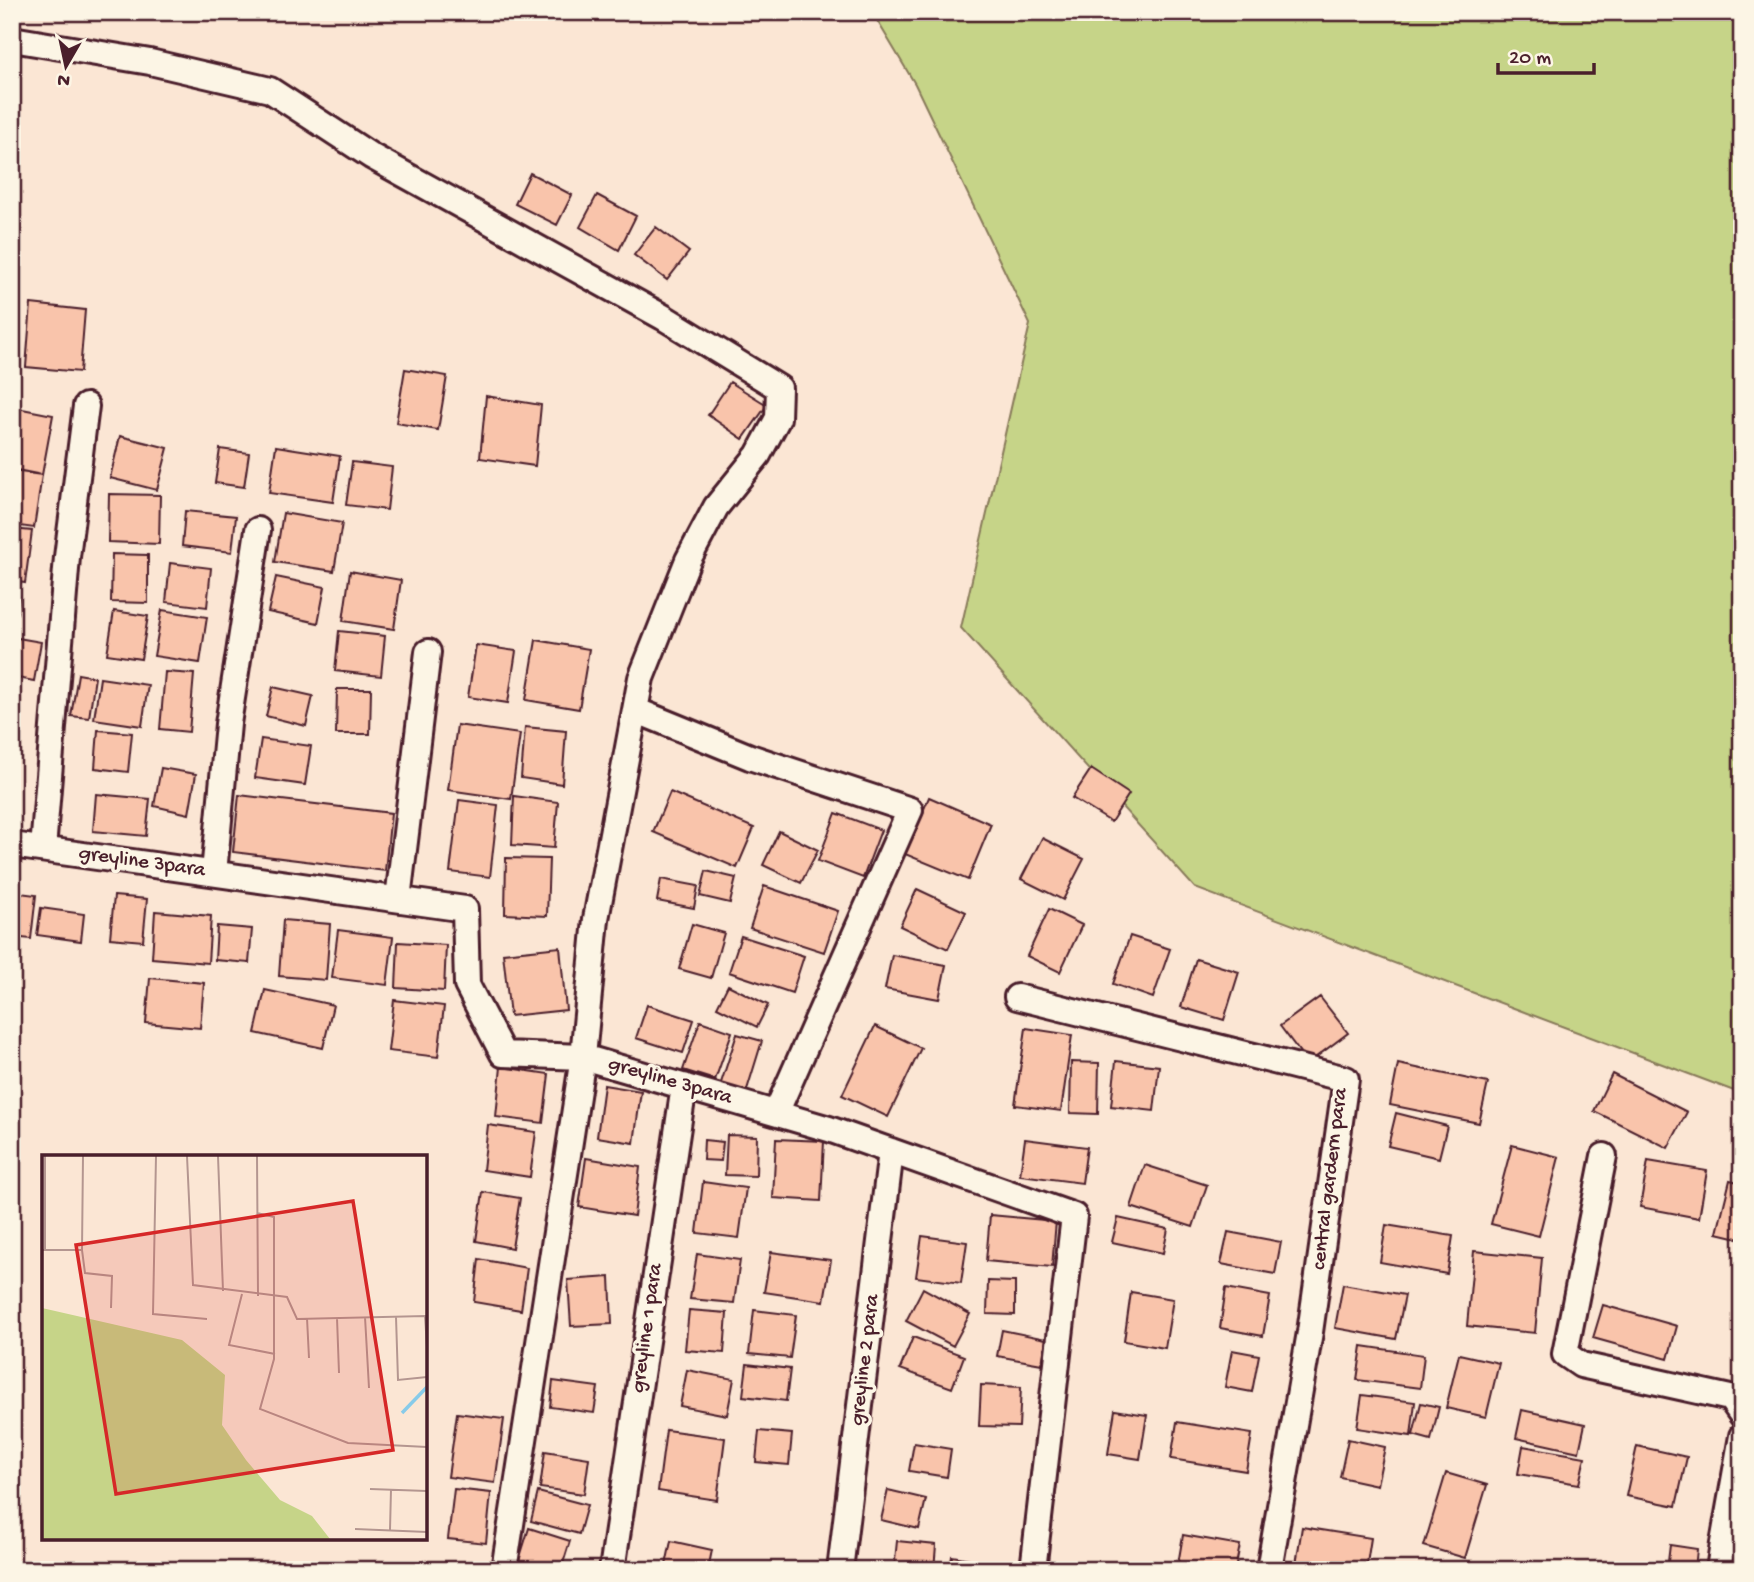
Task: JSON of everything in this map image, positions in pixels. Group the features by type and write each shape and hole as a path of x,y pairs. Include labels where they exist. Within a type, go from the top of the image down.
{"street":[{"path":"12,39 150,62 270,90 371,156 663,317 779,388 778,418 758,455 716,507 688,560 641,678 596,919 583,1057 504,1570"},
{"path":"43,849 66,557 86,406"},
{"path":"214,873 228,724 258,530"},
{"path":"398,899 428,652"},
{"path":"635,710 750,757 910,810 776,1113"},
{"name":"greyline 3para","path":"12,845 465,909 467,985 503,1054 583,1057 776,1113 1074,1216 1033,1570"},
{"name":"central gardern para","path":"1017,997 1346,1080 1310,1332 1269,1570"},
{"name":"greyline 1 para","path":"612,1570 684,1086"},
{"name":"greyline 2 para","path":"840,1570 891,1151"},
{"path":"1604,1156 1565,1354 1581,1366 1730,1398 1742,1415"},
{"path":"1718,1570 1732,1545 1742,1436"}],"green space":[{"path":"872,12 1742,12 1742,1094 1195,888 961,628 1030,324 915,84"}],"building":[{"path":"530,173 572,195 557,225 515,204"},
{"path":"597,195 636,216 619,250 580,227"},
{"path":"656,227 689,252 667,280 634,255"},
{"path":"31,304 85,310 80,372 26,367"},
{"path":"405,369 447,376 438,430 396,423"},
{"path":"730,382 767,405 743,439 708,415"},
{"path":"486,396 541,405 535,466 480,458"},
{"path":"12,407 53,415 42,475 12,469"},
{"path":"120,436 168,448 157,490 110,478"},
{"path":"276,446 340,456 333,502 269,493"},
{"path":"220,449 249,453 244,487 215,483"},
{"path":"352,462 392,467 387,510 346,505"},
{"path":"12,471 42,475 34,528 12,525"},
{"path":"109,494 160,495 159,544 108,542"},
{"path":"185,511 236,516 232,552 182,546"},
{"path":"283,513 342,523 334,571 275,562"},
{"path":"12,529 32,531 25,583 12,581"},
{"path":"112,554 148,555 148,603 111,602"},
{"path":"170,563 211,568 207,607 166,602"},
{"path":"350,571 401,580 394,629 343,621"},
{"path":"276,577 325,587 318,623 268,612"},
{"path":"12,595 19,596 14,645 12,644"},
{"path":"162,610 207,617 200,663 154,656"},
{"path":"114,611 148,616 141,659 107,654"},
{"path":"339,631 385,636 381,676 335,671"},
{"path":"18,638 41,642 34,681 12,677"},
{"path":"536,640 589,649 579,709 526,700"},
{"path":"476,645 516,651 508,703 468,697"},
{"path":"165,672 194,674 189,732 160,729"},
{"path":"78,674 95,677 89,718 71,716"},
{"path":"100,678 148,685 142,726 94,719"},
{"path":"273,687 313,696 306,726 266,716"},
{"path":"337,689 371,689 370,734 336,734"},
{"path":"457,725 520,734 511,799 448,790"},
{"path":"525,727 566,731 562,784 521,778"},
{"path":"98,730 132,733 128,772 95,768"},
{"path":"261,739 311,746 305,785 255,778"},
{"path":"161,768 196,774 189,814 154,806"},
{"path":"1091,769 1129,794 1111,822 1072,798"},
{"path":"670,792 754,828 737,868 653,832"},
{"path":"96,794 150,799 146,836 93,831"},
{"path":"239,795 391,813 385,871 233,852"},
{"path":"514,796 558,802 554,848 512,845"},
{"path":"929,797 991,824 968,880 905,854"},
{"path":"459,800 498,805 490,877 450,872"},
{"path":"836,813 881,830 863,878 818,861"},
{"path":"779,831 818,850 801,883 763,865"},
{"path":"1042,838 1084,859 1063,900 1021,879"},
{"path":"506,858 549,859 547,916 505,914"},
{"path":"706,871 736,878 730,903 700,896"},
{"path":"661,879 698,886 694,908 657,901"},
{"path":"764,886 838,911 824,952 750,928"},
{"path":"917,889 966,912 948,949 900,926"},
{"path":"12,892 36,895 31,939 12,937"},
{"path":"114,896 147,899 143,941 110,938"},
{"path":"41,908 84,914 81,941 37,935"},
{"path":"1049,909 1082,925 1060,972 1027,956"},
{"path":"155,911 211,916 208,963 152,958"},
{"path":"283,920 330,924 326,980 279,976"},
{"path":"692,924 724,933 711,978 679,969"},
{"path":"217,926 252,929 249,963 215,960"},
{"path":"338,930 393,937 387,985 332,978"},
{"path":"741,936 804,956 792,993 729,972"},
{"path":"1130,936 1170,949 1153,998 1113,984"},
{"path":"398,942 446,945 444,991 396,988"},
{"path":"560,947 566,1010 510,1016 503,953"},
{"path":"892,955 946,965 939,999 885,989"},
{"path":"1196,959 1239,972 1224,1020 1181,1007"},
{"path":"150,978 204,983 200,1028 146,1023"},
{"path":"728,985 768,1005 757,1027 717,1007"},
{"path":"265,990 333,1005 323,1048 255,1033"},
{"path":"1320,997 1348,1033 1308,1063 1280,1026"},
{"path":"394,1000 444,1006 438,1057 388,1051"},
{"path":"647,1005 694,1020 683,1053 636,1038"},
{"path":"700,1021 732,1032 715,1080 683,1070"},
{"path":"875,1026 921,1048 888,1117 842,1095"},
{"path":"1026,1028 1072,1035 1061,1111 1015,1105"},
{"path":"737,1034 762,1041 746,1093 720,1086"},
{"path":"1116,1061 1159,1066 1154,1111 1111,1106"},
{"path":"1071,1062 1099,1063 1098,1114 1070,1113"},
{"path":"1398,1064 1488,1083 1479,1123 1390,1105"},
{"path":"501,1067 549,1074 543,1123 496,1117"},
{"path":"1612,1074 1687,1112 1668,1148 1594,1111"},
{"path":"604,1085 641,1091 634,1143 597,1137"},
{"path":"1396,1113 1447,1126 1439,1158 1388,1146"},
{"path":"488,1125 536,1132 530,1177 483,1170"},
{"path":"727,1135 757,1136 756,1176 725,1175"},
{"path":"776,1139 824,1141 821,1201 773,1198"},
{"path":"1025,1139 1087,1147 1082,1183 1020,1175"},
{"path":"704,1140 723,1142 721,1161 703,1160"},
{"path":"1512,1145 1559,1157 1539,1236 1491,1224"},
{"path":"586,1158 640,1167 634,1216 579,1207"},
{"path":"1648,1161 1707,1171 1699,1218 1640,1207"},
{"path":"1145,1165 1207,1185 1193,1227 1131,1207"},
{"path":"1730,1180 1742,1183 1742,1239 1717,1233"},
{"path":"703,1182 746,1188 739,1238 697,1233"},
{"path":"483,1192 520,1198 512,1248 476,1241"},
{"path":"990,1215 1056,1221 1052,1267 986,1261"},
{"path":"1118,1218 1168,1229 1163,1253 1112,1242"},
{"path":"1386,1225 1453,1236 1447,1274 1380,1262"},
{"path":"1228,1232 1281,1242 1275,1274 1221,1264"},
{"path":"922,1236 967,1242 961,1283 916,1277"},
{"path":"1474,1251 1542,1258 1535,1333 1467,1326"},
{"path":"771,1252 831,1260 824,1301 764,1292"},
{"path":"697,1254 740,1260 734,1303 690,1299"},
{"path":"479,1259 527,1268 521,1310 474,1302"},
{"path":"610,1277 612,1324 571,1326 568,1280"},
{"path":"988,1281 1015,1282 1015,1315 987,1314"},
{"path":"1343,1284 1405,1295 1396,1339 1335,1328"},
{"path":"923,1288 970,1314 953,1346 906,1321"},
{"path":"1226,1288 1270,1296 1263,1336 1220,1328"},
{"path":"1131,1292 1173,1299 1165,1348 1124,1341"},
{"path":"1603,1305 1677,1326 1668,1359 1593,1338"},
{"path":"689,1310 727,1313 724,1353 685,1350"},
{"path":"754,1310 796,1315 790,1358 749,1354"},
{"path":"1002,1330 1046,1339 1042,1364 997,1356"},
{"path":"913,1337 964,1356 952,1388 900,1369"},
{"path":"1362,1346 1424,1355 1420,1388 1357,1380"},
{"path":"1232,1350 1259,1355 1252,1392 1225,1387"},
{"path":"1459,1354 1499,1363 1486,1417 1446,1408"},
{"path":"747,1364 790,1369 786,1401 743,1396"},
{"path":"687,1370 734,1379 727,1415 680,1406"},
{"path":"553,1381 598,1387 594,1413 550,1407"},
{"path":"981,1385 1021,1387 1019,1427 979,1426"},
{"path":"1362,1395 1415,1402 1411,1436 1357,1428"},
{"path":"1421,1403 1439,1407 1431,1440 1413,1435"},
{"path":"1115,1410 1147,1415 1140,1459 1108,1454"},
{"path":"1522,1410 1585,1424 1579,1452 1516,1438"},
{"path":"457,1413 504,1419 495,1483 448,1477"},
{"path":"1177,1422 1252,1434 1246,1471 1171,1459"},
{"path":"666,1430 725,1438 717,1500 658,1491"},
{"path":"759,1431 792,1434 789,1465 756,1462"},
{"path":"1348,1439 1385,1447 1377,1485 1340,1477"},
{"path":"914,1443 951,1449 947,1477 909,1471"},
{"path":"1523,1446 1585,1457 1579,1484 1518,1474"},
{"path":"1637,1446 1687,1457 1676,1506 1626,1496"},
{"path":"545,1451 589,1458 584,1494 540,1488"},
{"path":"1446,1473 1487,1485 1465,1558 1424,1546"},
{"path":"454,1489 491,1493 486,1543 448,1539"},
{"path":"888,1490 926,1499 919,1529 881,1520"},
{"path":"538,1492 587,1505 579,1534 531,1521"},
{"path":"1302,1527 1371,1538 1366,1570 1295,1570"},
{"path":"529,1528 570,1541 561,1570 516,1570"},
{"path":"1183,1535 1240,1545 1235,1570 1177,1570"},
{"path":"671,1541 712,1550 708,1570 665,1570"},
{"path":"897,1541 936,1545 934,1570 894,1570"},
{"path":"1670,1545 1697,1549 1695,1570 1667,1570"},
{"path":"952,1556 1000,1564 999,1570 950,1570"}]}
